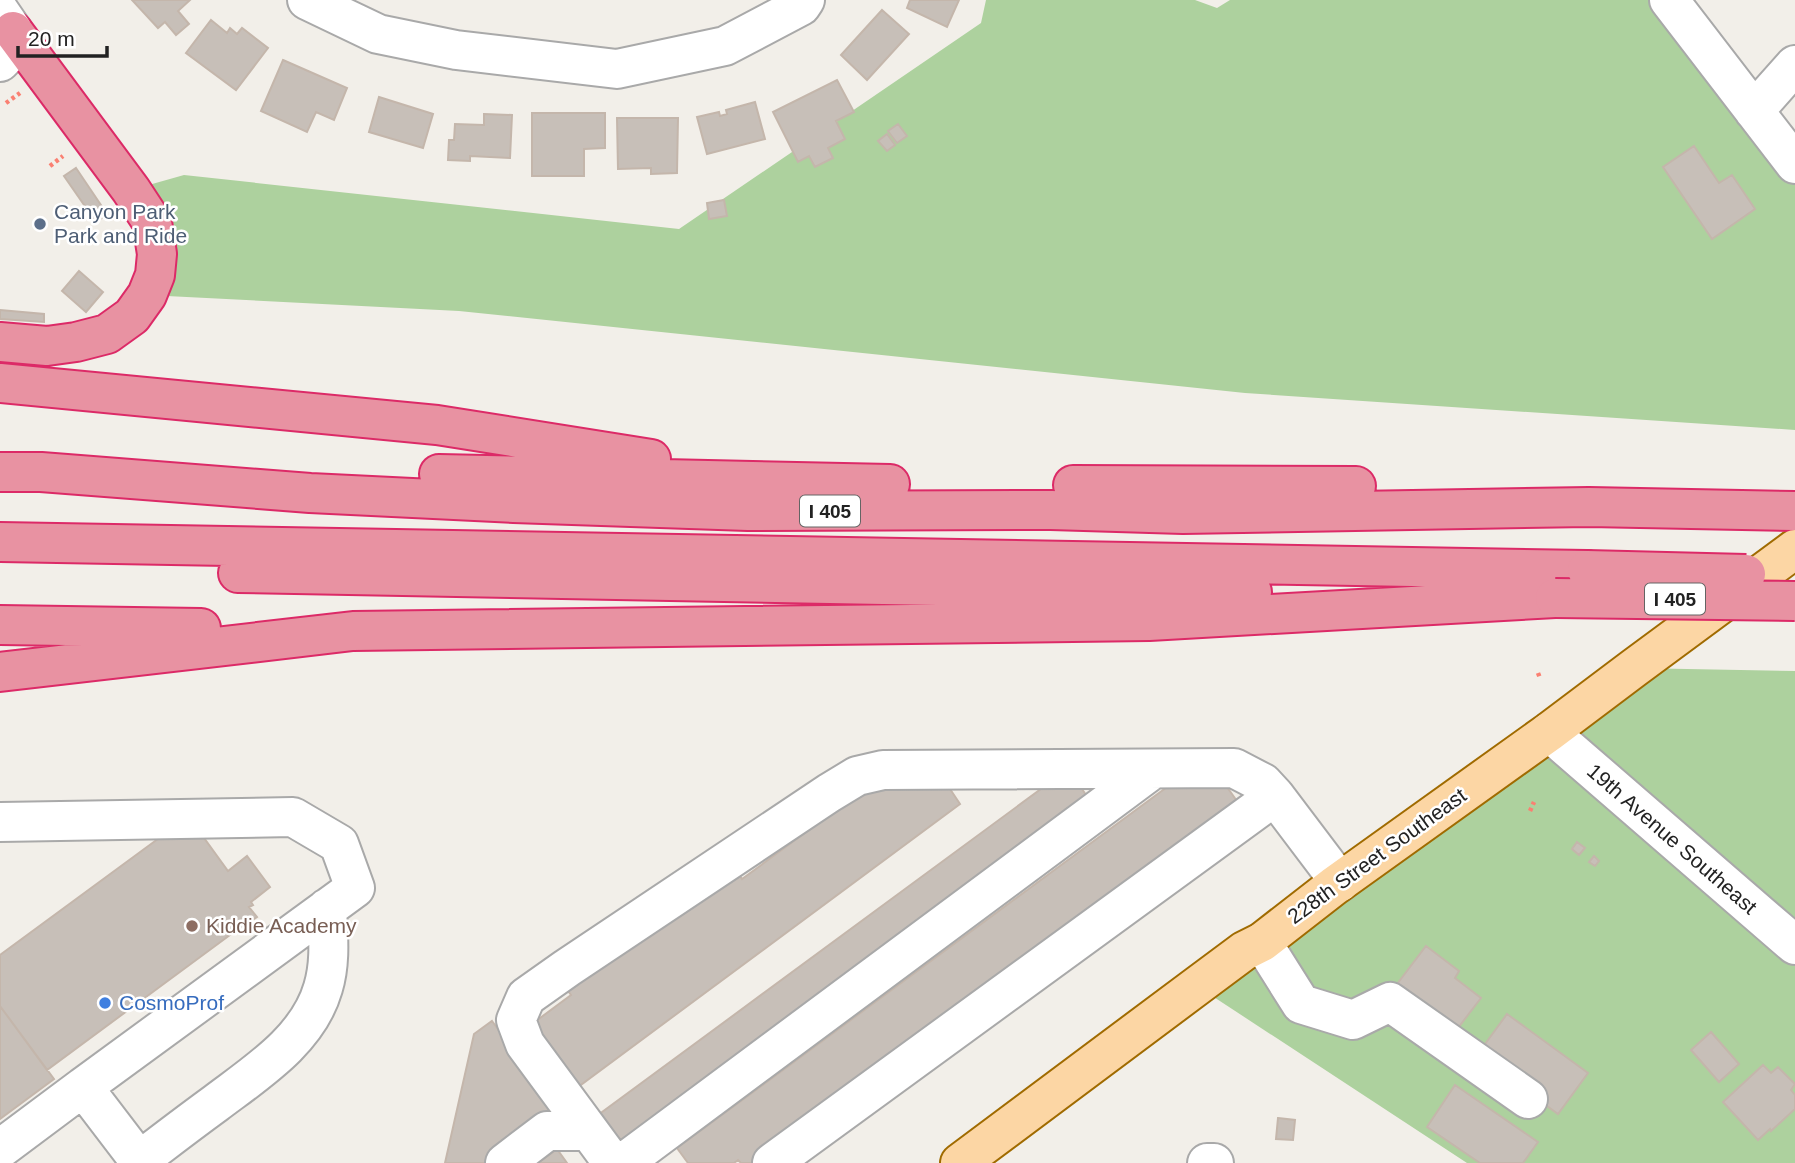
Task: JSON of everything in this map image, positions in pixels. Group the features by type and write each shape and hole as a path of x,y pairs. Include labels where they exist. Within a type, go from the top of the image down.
{"highway":[{"path":"0,342 47,346 107,334 132,316 147,295 155,275 157,254 152,222 131,190 4,35"},
{"path":"0,383 437,425 712,468 849,484"},
{"name":"I 405","path":"0,464 849,484 1795,488"},
{"name":"I 405","path":"0,472 41,472 310,493 747,511 1051,510 1183,514 1589,508 1795,511"},
{"name":"I 405","path":"0,542 1795,575"},
{"name":"I 405","path":"0,569 1795,601"},
{"path":"0,625 353,631 1149,621 1555,598"},
{"path":"0,672 353,631"}],"main road":[{"name":"228th Street Southeast","path":"960,1163 1244,951 1262,942 1340,881 1549,732 1795,550"}],"street":[{"path":"307,0 379,34 456,50 617,69 725,46 801,6 805,0"},
{"path":"1669,0 1795,164"},
{"path":"1754,111 1795,65"},
{"name":"19th Avenue Southeast","path":"1549,732 1795,945"},
{"path":"616,1163 609,1158 525,1044 516,1020 526,997 857,776 883,770 1234,768 1263,783 1340,881"},
{"path":"623,1163 1153,769"},
{"path":"772,1163 1275,796"},
{"path":"0,822 293,817 339,844 355,888 0,1149"},
{"path":"83,1087 140,1162 259,1071 294,1039 316,1006 323,987 329,955 327,908"},
{"path":"1262,942 1301,1004 1353,1020 1390,1002 1528,1099"},
{"path":"505,1163 547,1131 589,1131"},
{"path":"1207,1163 1214,1163"}],"path":[{"path":"50,166 61,157"},
{"path":"1530,811 1534,802"}],"green space":[{"path":"986,0 1195,0 1217,8 1230,0 1669,0 1795,164 1795,430 1245,393 459,311 147,295 131,190 184,175 679,229 981,23"},
{"path":"1634,668 1795,671 1795,1163 1467,1163 1197,986"}],"building":[{"path":"132,0 190,0 178,11 189,24 176,35 165,22 158,28"},
{"path":"910,0 959,0 947,27 907,8"},
{"path":"882,10 909,34 867,80 841,55"},
{"path":"211,20 227,33 230,28 237,34 242,28 268,48 236,90 186,53"},
{"path":"283,60 347,88 334,120 316,112 307,132 261,111"},
{"path":"837,80 854,112 836,121 845,139 828,148 833,158 815,167 809,156 798,162 773,112"},
{"path":"379,97 433,114 423,148 369,132"},
{"path":"755,102 765,139 707,154 697,117 719,112 720,116 727,114 726,110"},
{"path":"532,113 605,113 605,148 584,149 584,176 532,176"},
{"path":"484,114 512,115 510,158 470,156 470,161 448,160 449,140 454,140 455,124 484,125"},
{"path":"617,118 678,118 677,173 651,174 651,168 618,169"},
{"path":"898,124 907,136 897,143 888,131"},
{"path":"887,134 895,145 887,151 878,141"},
{"path":"1694,146 1719,183 1732,175 1755,209 1712,239 1663,167"},
{"path":"76,168 107,214 96,222 64,176"},
{"path":"724,200 727,216 709,219 707,203"},
{"path":"79,271 103,292 86,312 62,291"},
{"path":"0,310 44,314 44,322 0,319"},
{"path":"1178,779 1222,780 1239,804 751,1163 741,1163 738,1160 734,1163 688,1163 677,1148"},
{"path":"946,783 960,804 578,1087 532,1024 571,995 563,984 737,872 742,879 869,786"},
{"path":"1078,783 1088,798 616,1147 594,1118 1045,786"},
{"path":"166,833 204,838 228,871 247,856 270,887 251,902 253,905 249,907 257,917 47,1070 0,1006 0,955"},
{"path":"1577,842 1585,848 1579,855 1572,849"},
{"path":"1594,856 1599,861 1595,866 1589,862"},
{"path":"1426,946 1459,971 1455,978 1481,998 1448,1041 1391,992"},
{"path":"0,1006 54,1079 0,1119"},
{"path":"1507,1014 1588,1073 1558,1114 1477,1055"},
{"path":"492,1021 557,1110 484,1163 445,1163 474,1034"},
{"path":"1711,1032 1739,1064 1719,1082 1691,1050"},
{"path":"1763,1065 1771,1073 1778,1067 1795,1084 1791,1090 1795,1095 1795,1109 1758,1140 1723,1102"},
{"path":"1455,1085 1538,1142 1523,1163 1480,1163 1427,1127"},
{"path":"1278,1118 1295,1120 1293,1140 1276,1139"},
{"path":"557,1149 567,1163 538,1163"}],"place":[{"name":"Canyon Park Park and Ride","path":"40,224"},
{"name":"Kiddie Academy","path":"192,926"},
{"name":"CosmoProf","path":"105,1003"}]}
